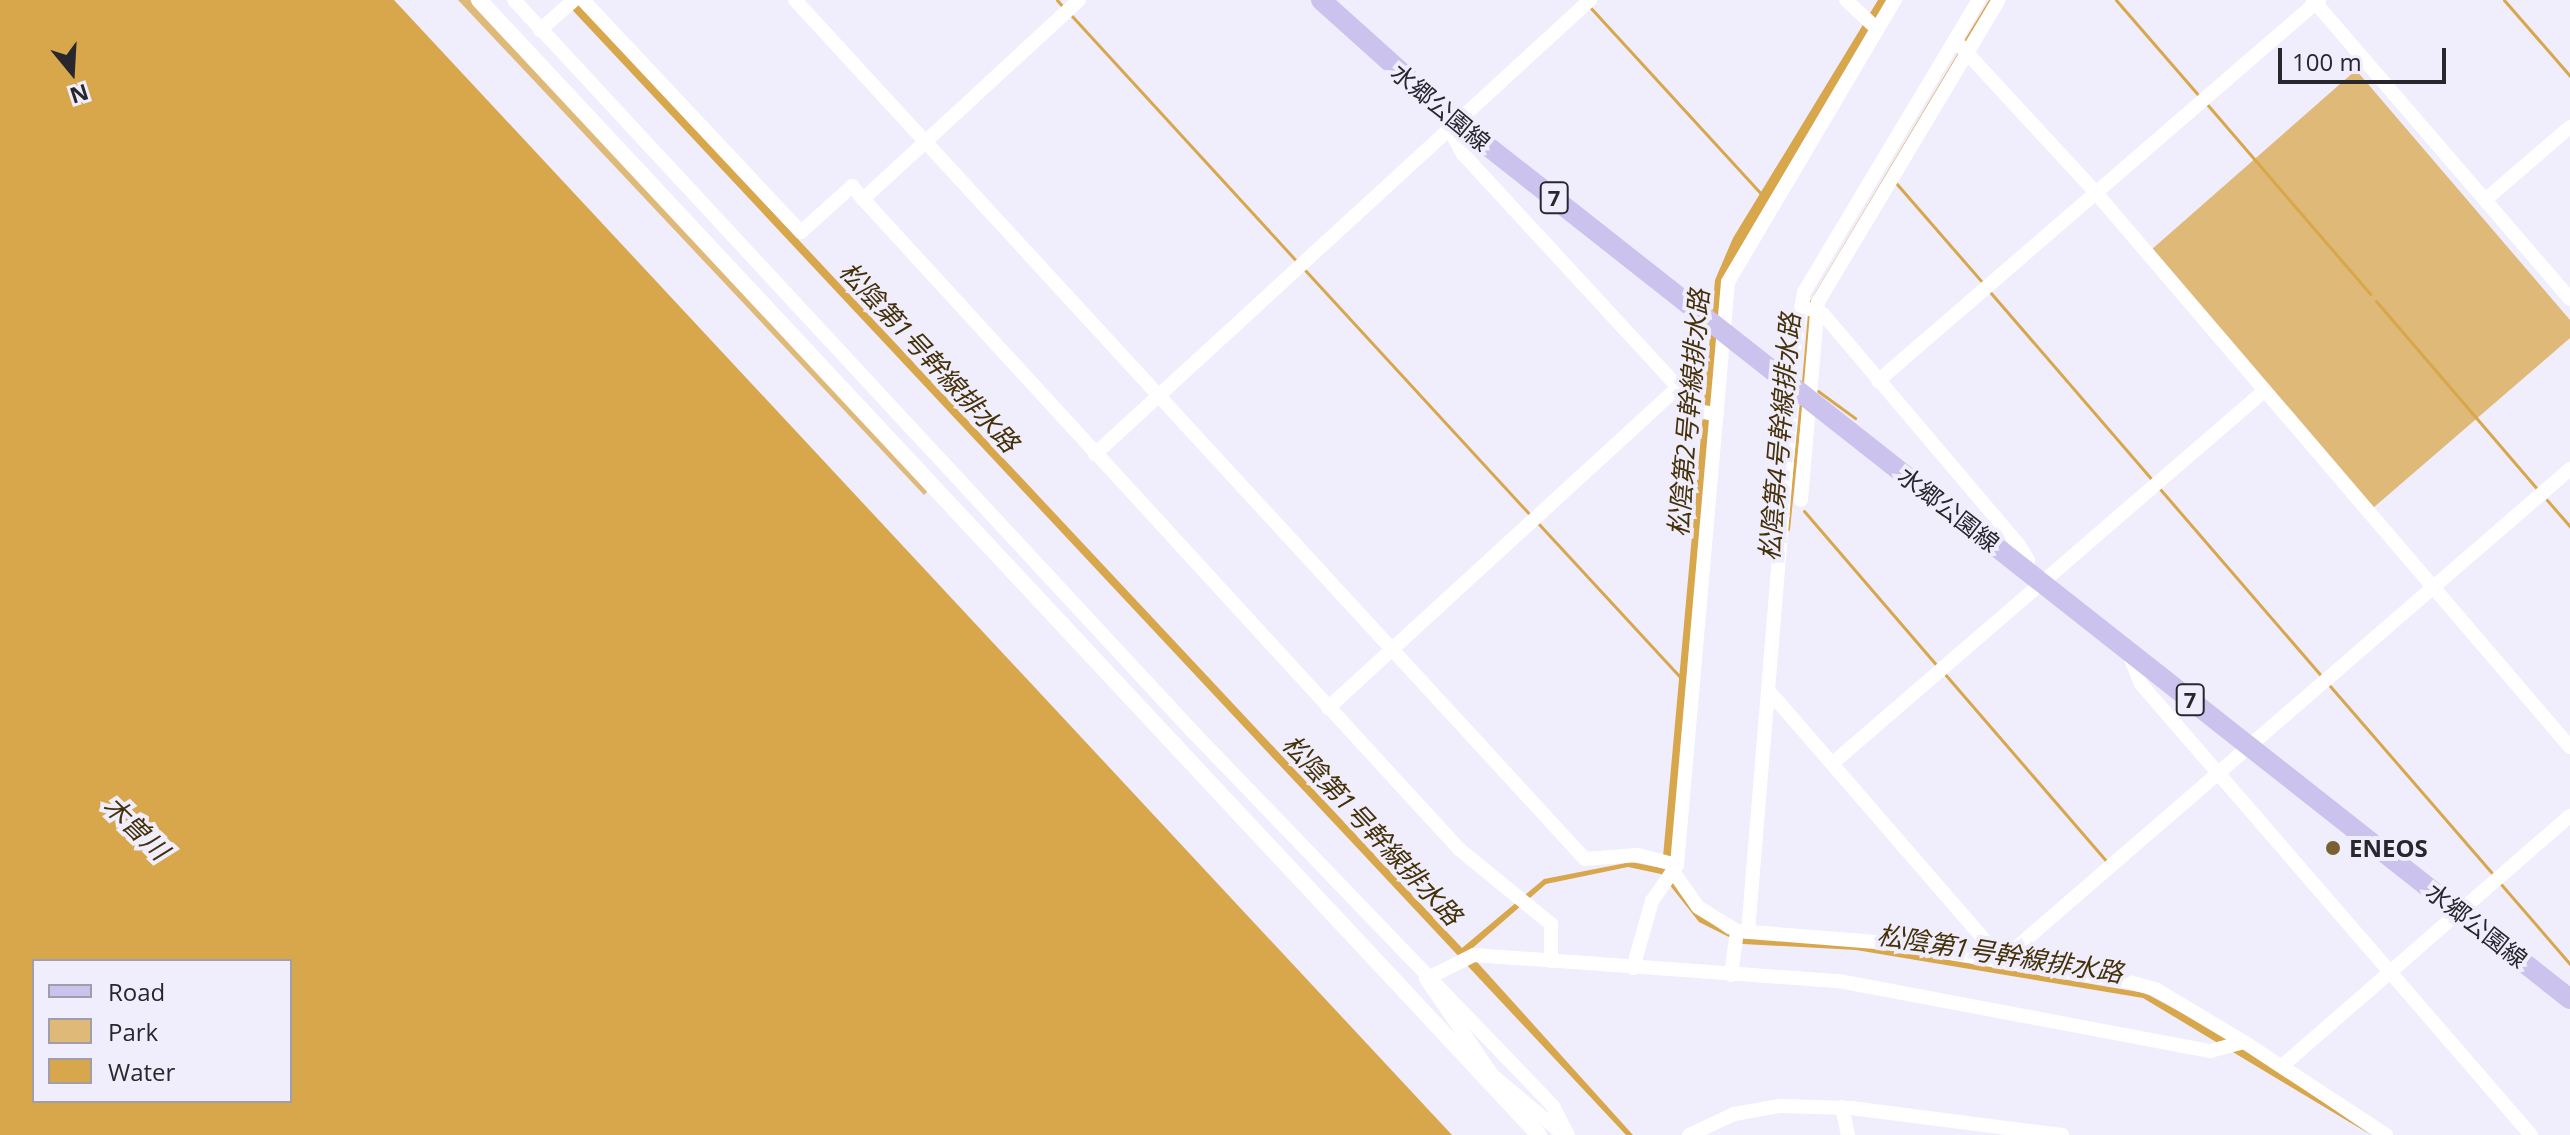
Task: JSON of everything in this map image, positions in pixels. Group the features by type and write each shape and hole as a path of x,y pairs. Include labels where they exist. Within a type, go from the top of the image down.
{"main road":[{"name":"水郷公園線","path":"1326,4 1453,126 2023,567 2570,999"}],"street":[{"path":"479,0 1490,1078 1539,1135"},
{"path":"514,0 1426,979 1553,1106 1566,1135"},
{"path":"583,0 801,232 852,186 1328,708 1519,903 1551,924 1551,961"},
{"path":"795,0 1585,859 1638,855 1671,871 1698,907 1739,935 2002,960 2141,984 2282,1066 2386,1135"},
{"path":"863,199 1079,0"},
{"path":"1095,454 1590,0"},
{"path":"1846,0 1872,25"},
{"path":"1633,968 1643,921 1671,871 1717,328 1728,282 1740,252 1872,25 1895,0"},
{"path":"1963,45 1979,0"},
{"path":"1731,975 1771,692 1809,308 1963,45 1999,0"},
{"path":"1878,381 2316,1 2570,299"},
{"path":"540,30 569,4"},
{"path":"1963,45 2096,193 2570,747"},
{"path":"1453,126 1463,154 1678,387 1710,413"},
{"path":"2485,200 2570,127"},
{"path":"1809,308 1878,381 2019,545 2028,560 2023,567"},
{"path":"1801,500 1799,393 1809,308"},
{"path":"1328,708 1678,387"},
{"path":"1834,762 2264,391"},
{"path":"2002,960 2570,469"},
{"path":"2128,652 2141,684 2531,1135"},
{"path":"1771,692 2002,960"},
{"path":"2282,1066 2570,816"},
{"path":"1426,979 1466,958 1839,981 2224,1050 2242,1043"},
{"path":"1426,979 1490,1078 1566,1135"},
{"path":"1689,1135 1755,1109 1842,1107 2062,1135"},
{"path":"1842,1107 1848,1135"}],"green space":[{"path":"458,0 470,0 928,491 924,495"},
{"path":"2356,70 2570,320 2570,338 2373,508 2151,250"}],"water":[{"name":"木曽川","path":"0,0 394,0 1452,1135 0,1135"},
{"path":"563,0 574,0 1462,948 1544,879 1631,862 1662,868 1715,280 1733,238 1878,0 1886,0 1723,277 1672,858 1696,912 1727,934 1859,945 2145,993 2236,1042 2371,1135 2143,998 1856,950 1743,944 1699,922 1661,874 1628,867 1546,884 1468,952 1633,1135 1626,1135"}],"waterway":[{"path":"1057,0 1064,8"},
{"name":"松陰第4号幹線排水路","path":"1965,41 1990,0"},
{"path":"2116,0 2201,98"},
{"path":"2504,0 2570,76"},
{"path":"1589,6 1762,195"},
{"path":"1071,15 1298,263"},
{"name":"松陰第4号幹線排水路","path":"1810,303 1960,51"},
{"path":"2206,103 2370,294"},
{"path":"1896,183 1983,283"},
{"path":"1304,269 1531,516"},
{"path":"1990,292 2152,480"},
{"path":"2376,301 2539,491"},
{"name":"松陰第4号幹線排水路","path":"1803,382 1809,314"},
{"path":"1818,391 1855,418"},
{"name":"松陰第4号幹線排水路","path":"1788,529 1801,402"},
{"path":"2160,489 2322,677"},
{"path":"2547,500 2570,526"},
{"path":"1804,511 1938,667"},
{"path":"1537,522 1681,678"},
{"path":"1944,673 2106,861"},
{"path":"2330,686 2492,873"},
{"path":"2500,883 2570,964"}],"place":[{"name":"ENEOS","path":"2333,848"}],"water label":[{"name":"松陰第1号幹線排水路","path":"929,357"},
{"name":"松陰第2号幹線排水路","path":"1689,413"},
{"name":"松陰第1号幹線排水路","path":"1372,830"},
{"name":"松陰第1号幹線排水路","path":"2000,954"}]}
